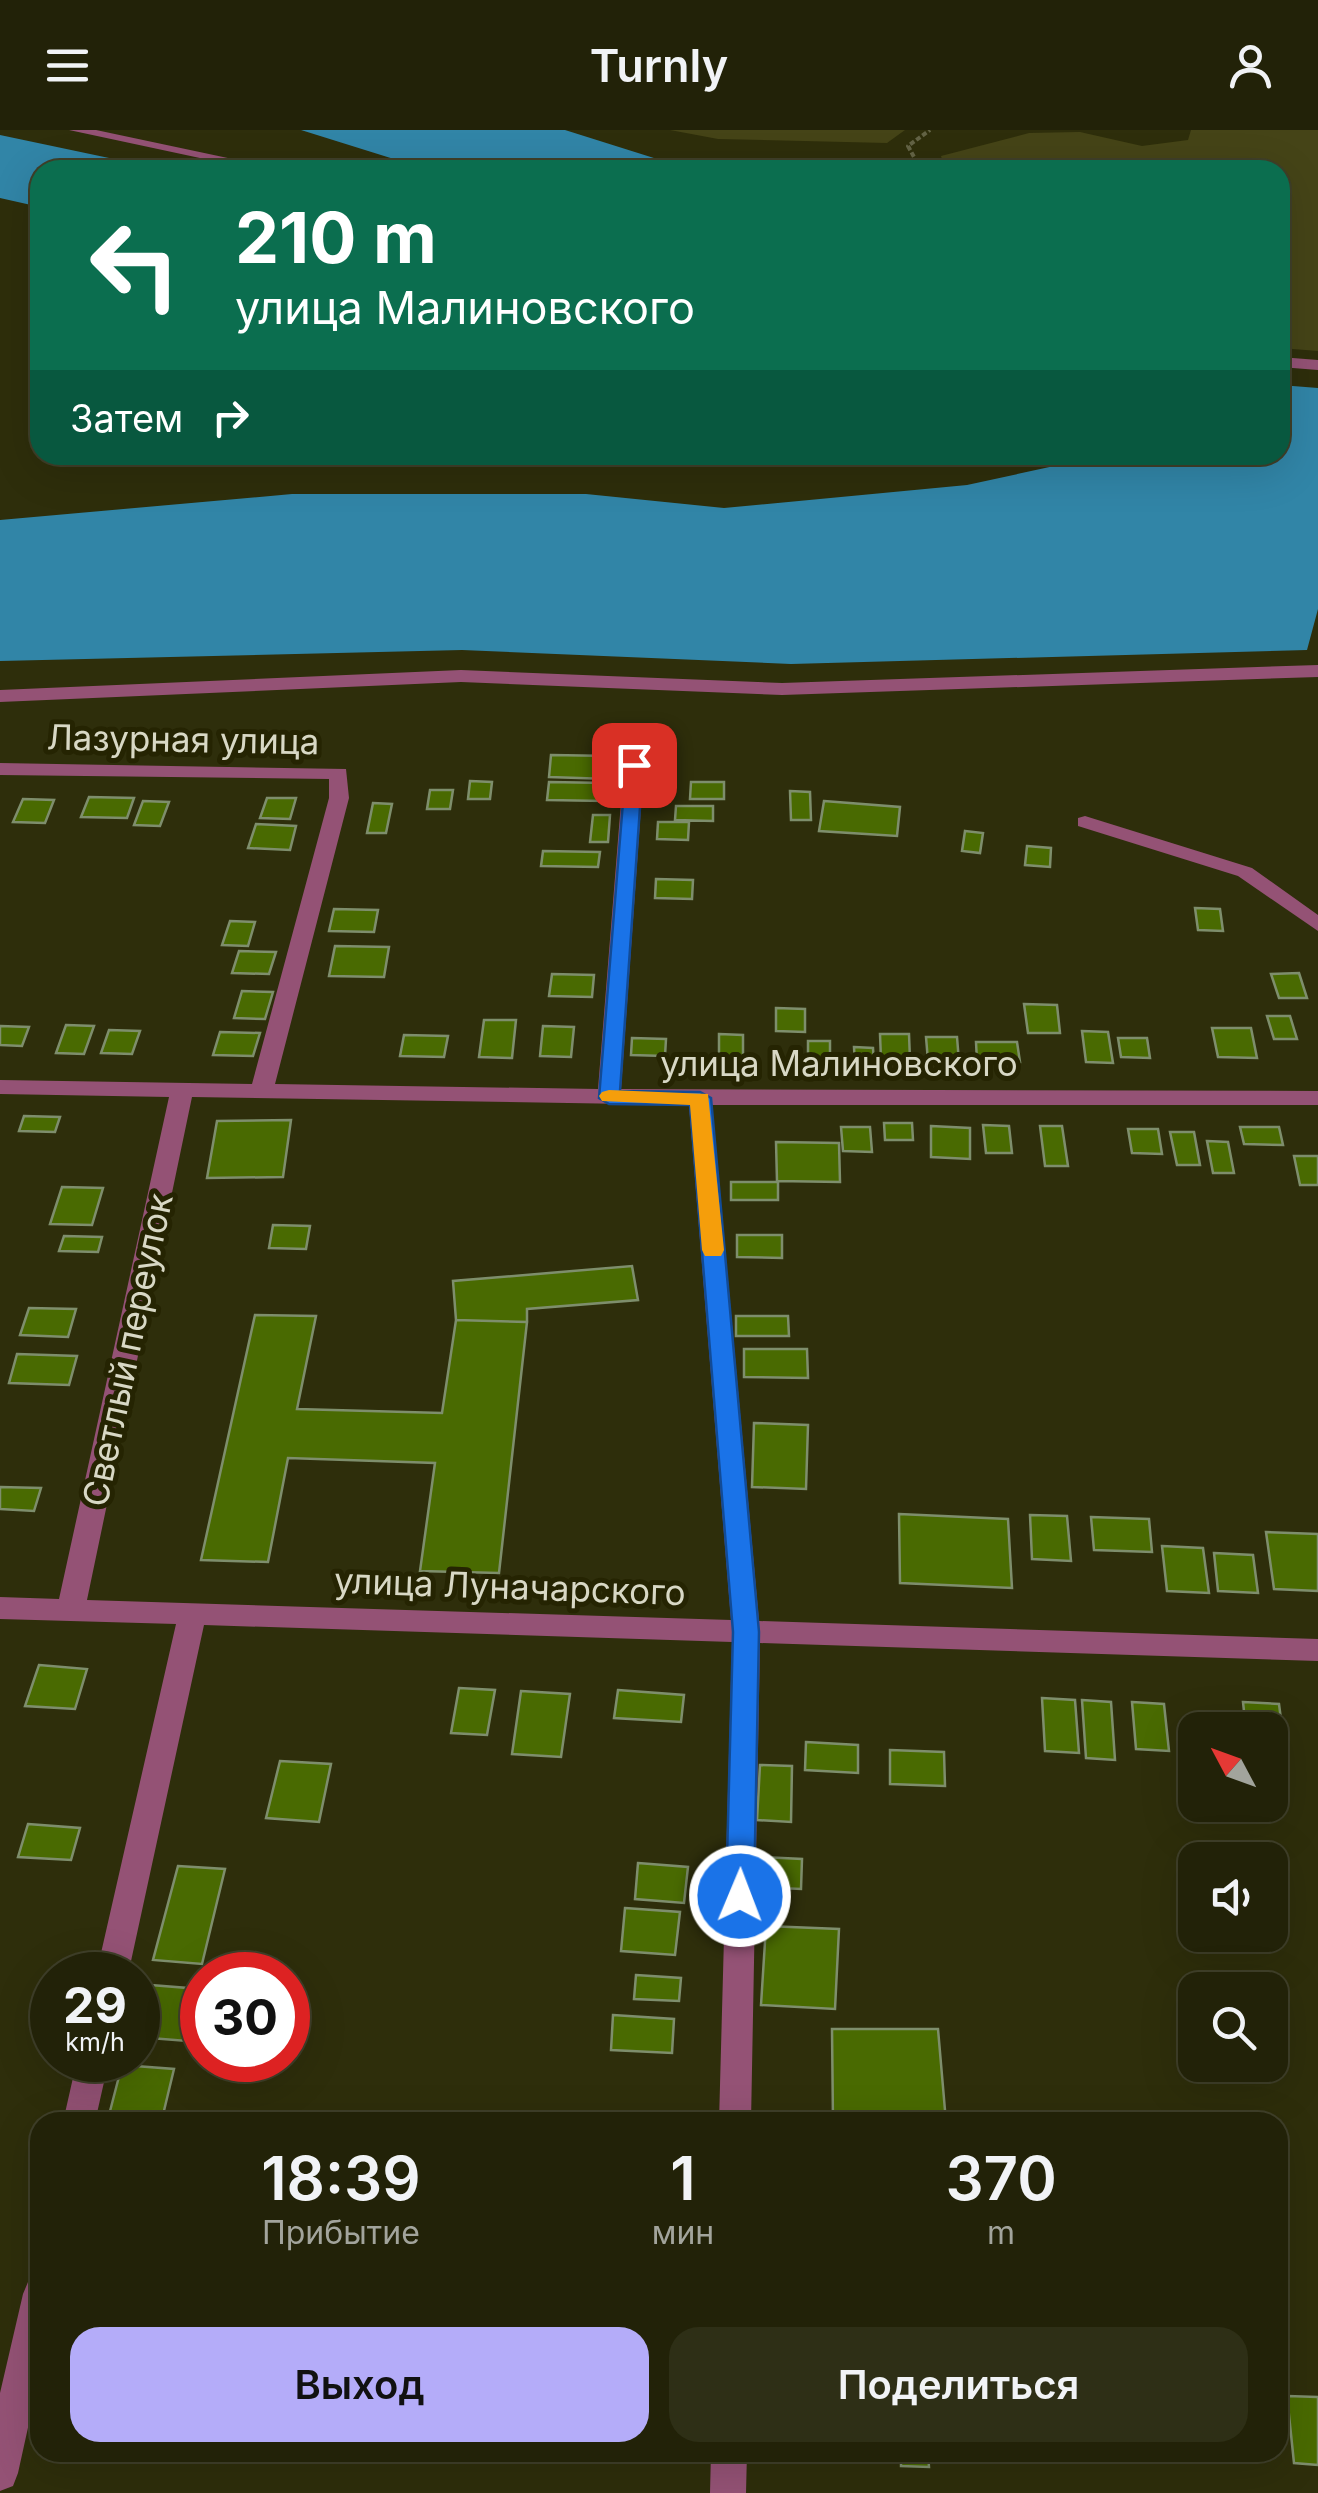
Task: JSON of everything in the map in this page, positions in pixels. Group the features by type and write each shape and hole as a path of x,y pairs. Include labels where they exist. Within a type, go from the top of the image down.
{"street":[{"path":"76,130 227,160"},
{"path":"1290,363 1318,365"},
{"path":"0,696 462,676 782,688 1318,671"},
{"path":"609,1098 634,765"},
{"name":"Лазурная улица","path":"0,769 339,773 339,798 262,1089"},
{"path":"1086,822 1245,872 1318,925"},
{"name":"улица Малиновского","path":"0,1087 609,1098 1318,1098"},
{"name":"Светлый переулок","path":"71,1610 182,1090"},
{"path":"700,1098 746,1632 736,2112"},
{"name":"улица Луначарского","path":"0,1608 1318,1650"},
{"path":"117,1952 193,1612"},
{"path":"80,2112 87,2082"},
{"path":"0,2473 30,2339"},
{"path":"728,2462 728,2493"}],"path":[{"path":"916,160 908,146 930,130"}],"shaded area":[{"path":"670,130 905,130 887,143 718,139"},
{"path":"1191,130 1318,130 1318,351 1290,349 1290,160 942,160 941,156 1029,133 1080,132 1142,146 1188,140"}],"water":[{"path":"301,130 565,130 660,160 397,160"},
{"path":"0,135 119,160 30,160 30,205 0,198"},
{"path":"1290,386 1318,388 1318,609 1307,650 791,664 462,650 0,661 0,520 292,494 586,494 724,508 967,485 1059,465 1290,465"}],"building":[{"path":"551,755 611,756 609,779 549,777"},
{"path":"470,781 492,782 490,799 468,799"},
{"path":"549,782 607,783 605,801 547,800"},
{"path":"691,782 724,782 724,799 690,799"},
{"path":"430,790 453,790 450,809 427,809"},
{"path":"790,791 810,792 811,820 791,820"},
{"path":"89,797 134,798 127,818 81,817"},
{"path":"267,798 296,798 290,819 260,818"},
{"path":"23,799 54,800 45,823 13,822"},
{"path":"143,801 169,802 160,826 134,825"},
{"path":"824,801 900,807 897,836 819,831"},
{"path":"373,803 392,804 386,833 367,833"},
{"path":"676,806 713,806 713,821 675,820"},
{"path":"593,815 610,815 608,842 590,842"},
{"path":"658,822 689,822 688,840 657,839"},
{"path":"256,824 296,826 290,850 248,848"},
{"path":"965,831 983,833 980,853 962,851"},
{"path":"1027,846 1051,848 1050,867 1025,865"},
{"path":"543,851 600,852 598,867 541,866"},
{"path":"656,879 693,880 692,899 655,898"},
{"path":"1195,908 1220,909 1223,931 1198,930"},
{"path":"334,909 378,910 374,932 329,931"},
{"path":"230,921 255,922 248,946 222,945"},
{"path":"335,946 389,947 384,977 329,976"},
{"path":"239,951 276,952 269,974 232,973"},
{"path":"1299,973 1307,998 1279,998 1271,974"},
{"path":"552,974 594,975 592,997 549,996"},
{"path":"242,991 273,992 265,1019 234,1018"},
{"path":"1024,1004 1057,1005 1060,1033 1028,1033"},
{"path":"776,1008 805,1009 805,1032 776,1031"},
{"path":"1267,1016 1290,1016 1297,1039 1274,1039"},
{"path":"484,1020 516,1020 512,1058 479,1057"},
{"path":"66,1025 94,1026 84,1054 56,1053"},
{"path":"0,1026 29,1027 22,1046 0,1045"},
{"path":"543,1026 574,1027 571,1057 540,1056"},
{"path":"1212,1028 1251,1028 1257,1058 1218,1057"},
{"path":"109,1030 140,1031 132,1054 101,1053"},
{"path":"1082,1031 1108,1032 1113,1063 1086,1062"},
{"path":"220,1032 260,1033 253,1056 213,1055"},
{"path":"719,1034 743,1035 743,1059 719,1059"},
{"path":"880,1034 909,1034 910,1060 881,1060"},
{"path":"404,1035 448,1036 444,1057 400,1056"},
{"path":"926,1037 957,1037 959,1062 928,1061"},
{"path":"632,1038 666,1039 665,1056 631,1055"},
{"path":"1118,1038 1147,1038 1150,1058 1121,1057"},
{"path":"808,1041 830,1041 830,1061 808,1061"},
{"path":"976,1042 1017,1042 1020,1062 977,1062"},
{"path":"854,1047 873,1048 874,1065 855,1065"},
{"path":"24,1116 60,1117 55,1132 19,1131"},
{"path":"291,1120 283,1177 207,1178 217,1121"},
{"path":"884,1123 912,1123 913,1140 885,1140"},
{"path":"983,1125 1009,1126 1012,1153 986,1153"},
{"path":"931,1126 970,1128 970,1159 931,1157"},
{"path":"1040,1126 1062,1126 1068,1166 1045,1166"},
{"path":"841,1127 870,1127 872,1152 843,1151"},
{"path":"1240,1127 1279,1127 1283,1145 1244,1144"},
{"path":"1128,1129 1158,1129 1162,1154 1132,1153"},
{"path":"1170,1132 1194,1132 1200,1165 1177,1165"},
{"path":"1207,1141 1228,1142 1234,1173 1213,1173"},
{"path":"776,1142 839,1143 840,1182 777,1181"},
{"path":"1294,1156 1318,1156 1318,1185 1300,1185"},
{"path":"731,1182 778,1182 778,1200 731,1200"},
{"path":"62,1187 103,1188 92,1225 50,1224"},
{"path":"273,1225 310,1226 306,1249 269,1248"},
{"path":"737,1235 782,1235 782,1258 737,1257"},
{"path":"64,1236 102,1237 98,1252 59,1251"},
{"path":"632,1266 638,1300 527,1309 527,1322 456,1320 453,1281"},
{"path":"29,1308 76,1309 68,1337 20,1335"},
{"path":"255,1315 316,1316 297,1409 442,1413 456,1320 527,1322 499,1573 420,1571 435,1463 288,1458 268,1562 201,1560"},
{"path":"736,1316 788,1316 789,1336 736,1336"},
{"path":"744,1349 807,1349 808,1378 744,1377"},
{"path":"17,1354 77,1356 69,1385 9,1383"},
{"path":"754,1423 808,1425 806,1489 752,1487"},
{"path":"0,1487 41,1488 34,1511 0,1509"},
{"path":"899,1514 1008,1519 1012,1588 900,1583"},
{"path":"1030,1515 1067,1516 1071,1561 1032,1559"},
{"path":"1091,1517 1149,1519 1152,1552 1094,1550"},
{"path":"1266,1532 1318,1534 1318,1591 1274,1589"},
{"path":"1162,1546 1203,1548 1209,1593 1167,1591"},
{"path":"1214,1553 1253,1555 1258,1593 1218,1591"},
{"path":"39,1665 87,1669 75,1709 25,1706"},
{"path":"459,1688 495,1690 487,1735 451,1733"},
{"path":"618,1690 684,1695 681,1722 614,1718"},
{"path":"521,1691 570,1694 561,1757 512,1754"},
{"path":"1042,1698 1075,1700 1079,1753 1045,1751"},
{"path":"1082,1700 1111,1702 1115,1760 1086,1758"},
{"path":"1132,1702 1164,1704 1169,1751 1136,1749"},
{"path":"1243,1702 1279,1704 1280,1712 1244,1712"},
{"path":"806,1742 858,1745 858,1773 805,1770"},
{"path":"890,1750 944,1752 945,1786 890,1784"},
{"path":"280,1761 331,1764 319,1822 266,1818"},
{"path":"760,1765 792,1766 791,1822 757,1820"},
{"path":"28,1824 80,1828 71,1860 18,1857"},
{"path":"761,1857 802,1859 801,1889 759,1887"},
{"path":"638,1863 688,1867 684,1903 635,1899"},
{"path":"178,1866 225,1869 205,1952 180,1952 180,1962 160,1961 160,1952 155,1952"},
{"path":"625,1908 680,1912 675,1955 621,1951"},
{"path":"766,1926 839,1929 835,2009 761,2005"},
{"path":"636,1975 681,1978 679,2001 634,1999"},
{"path":"160,1986 180,1987 180,2040 160,2039"},
{"path":"613,2015 674,2019 672,2053 611,2050"},
{"path":"832,2029 938,2029 945,2112 833,2112"},
{"path":"160,2068 174,2069 164,2112 110,2112 118,2082 160,2082"},
{"path":"1288,2396 1318,2397 1318,2465 1294,2463"},
{"path":"901,2462 929,2462 929,2467 901,2466"}],"slow traffic":[{"path":"609,1096 700,1098 713,1250"}],"route":[{"path":"634,765 609,1098 700,1098 746,1632 740,1896"}]}
